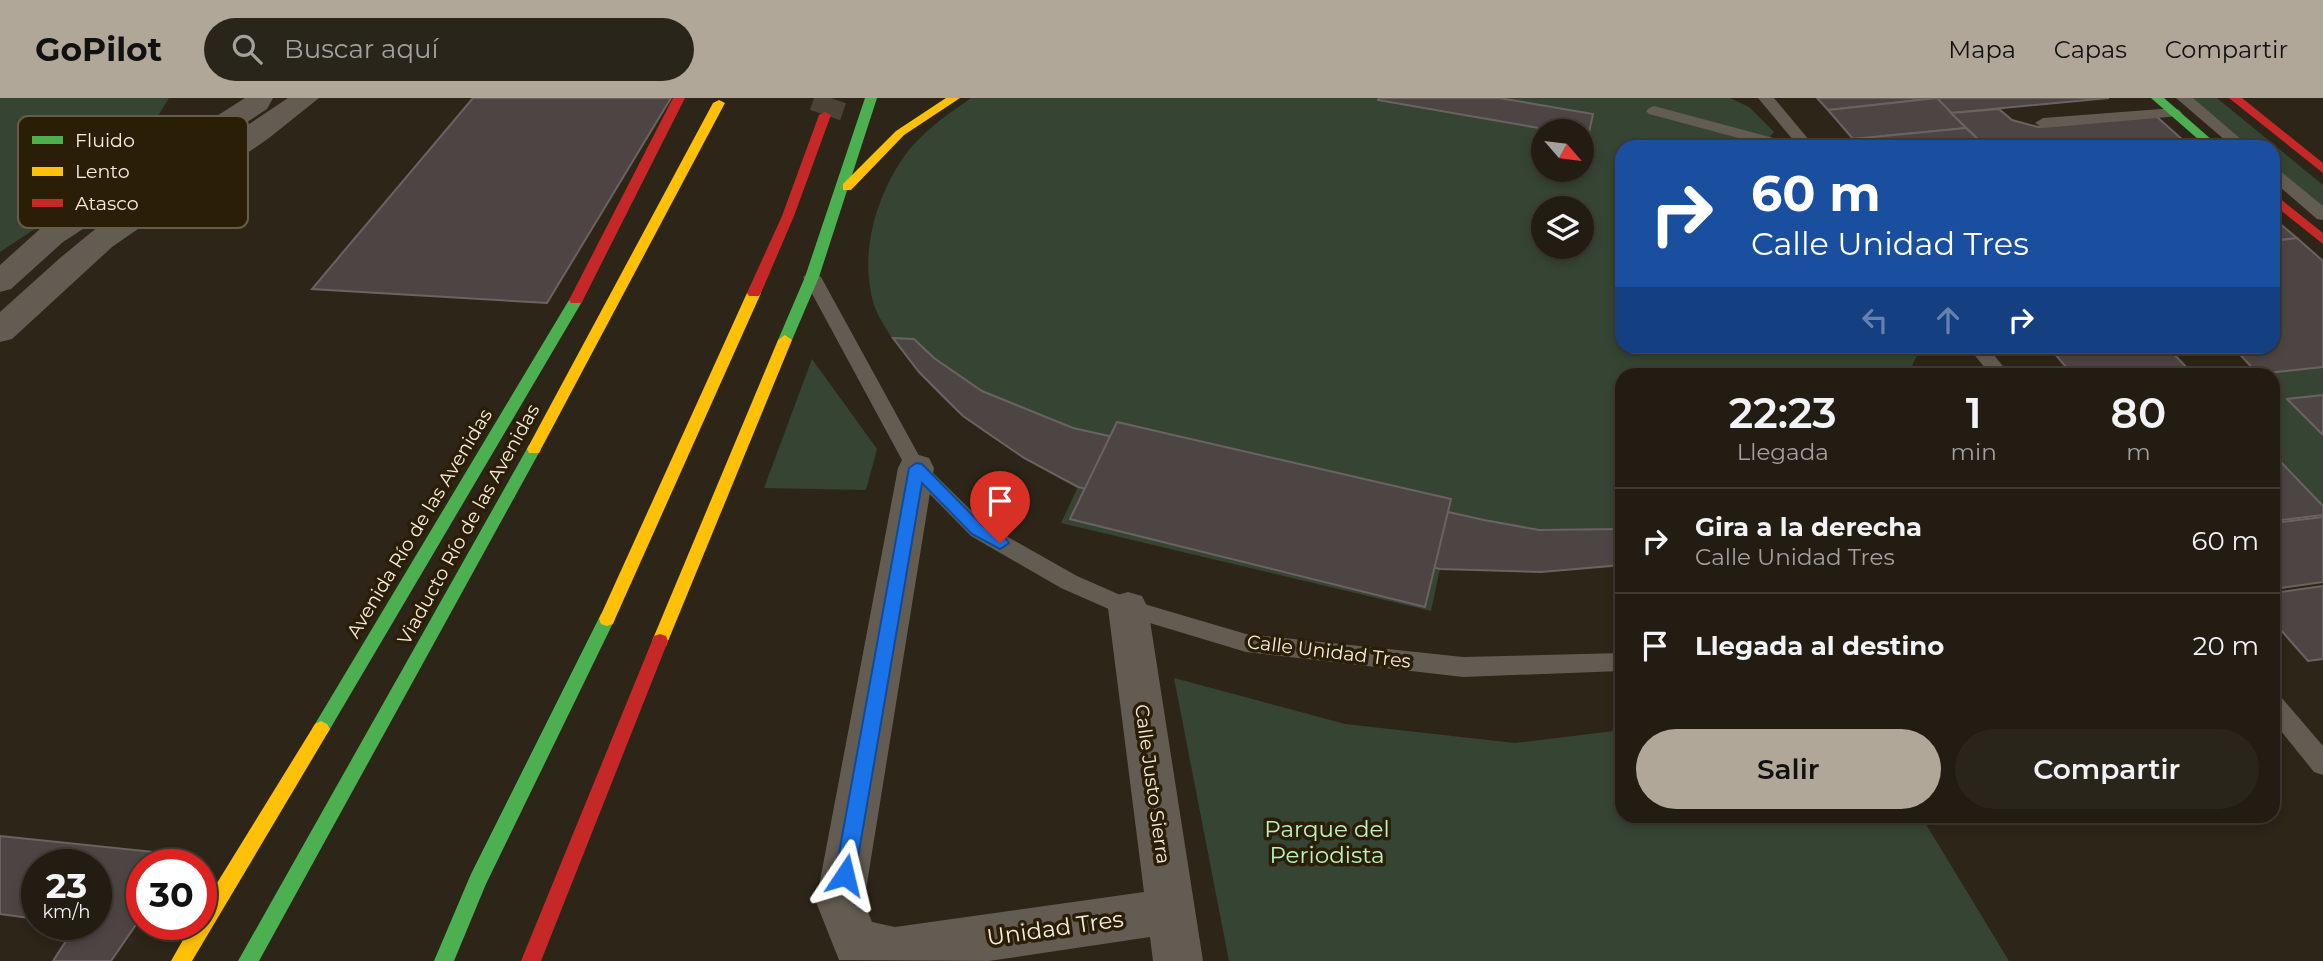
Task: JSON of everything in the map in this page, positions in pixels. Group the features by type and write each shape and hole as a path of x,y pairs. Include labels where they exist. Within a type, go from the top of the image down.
{"main road":[{"name":"Avenida Río de las Avenidas","path":"181,961 586,282 680,98"},
{"path":"671,118 696,98"},
{"path":"841,193 900,133 954,98"},
{"path":"2157,98 2206,140"},
{"path":"2235,98 2323,169"},
{"path":"531,961 713,512 812,277 841,193 867,100"},
{"name":"Viaducto Río de las Avenidas","path":"248,961 539,439 719,103"},
{"path":"444,961 478,880 607,619 681,456 788,216 825,115"},
{"path":"2280,203 2323,240"},
{"path":"499,477 539,439"},
{"path":"681,456 713,512"},
{"path":"433,569 436,537 479,496"},
{"path":"670,566 702,540"},
{"path":"607,619 639,593"},
{"path":"429,638 431,597"}],"street":[{"path":"234,116 258,100 304,98"},
{"path":"248,141 304,98"},
{"path":"0,282 63,228"},
{"path":"0,331 76,259 117,228"},
{"name":"Unidad Tres","path":"916,468 840,902 856,943 895,951 1171,911"},
{"name":"Calle Justo Sierra","path":"1128,607 1178,961"}],"lane":[{"path":"1766,98 1801,140"},
{"path":"2184,98 2234,140"},
{"path":"1654,111 1764,140"},
{"path":"2043,123 2174,113"},
{"path":"2280,179 2323,215"},
{"name":"Calle Unidad Tres","path":"812,277 916,468 978,530 1069,582 1128,607 1246,643 1450,666 1615,662"},
{"path":"1983,354 1995,368"},
{"path":"2280,712 2323,764"}],"green space":[{"path":"0,98 169,98 158,116 18,116 18,228 36,228 0,252"},
{"path":"971,98 1730,98 1749,107 1774,132 1767,140 1615,140 1615,354 1918,354 1911,368 1615,368 1615,566 1541,572 1440,569 1431,611 1061,523 1078,487 1005,446 953,407 900,349 874,305 868,267 872,229 893,174 917,140"},
{"path":"2188,98 2217,98 2268,140 2238,140"},
{"path":"2280,150 2323,185 2323,211 2280,175"},
{"path":"812,359 877,449 866,490 764,488"},
{"path":"2323,367 2323,395 2288,399 2323,435 2323,506 2280,462 2280,371"},
{"name":"Parque del Periodista","path":"1174,678 1345,724 1515,743 1615,731 1615,823 1925,823 2009,961 1229,961"}],"building":[{"path":"473,98 671,98 547,303 312,289"},
{"path":"1499,98 1593,114 1592,119 1531,119 1531,127 1378,100"},
{"path":"1817,98 1937,98 1828,110"},
{"path":"1936,98 2109,98 1951,113"},
{"path":"1937,98 1966,128 1853,139 1828,110"},
{"path":"1999,109 2012,120 2038,127 2156,116 2183,140 1979,140 1951,113"},
{"path":"1966,128 1979,140 1854,140"},
{"path":"2280,224 2297,238 2280,240"},
{"path":"2297,238 2323,261 2323,367 2280,372 2280,368 2252,368 2239,354 2280,354 2280,240"},
{"path":"893,338 914,339 934,358 982,391 1073,428 1484,520 1539,530 1615,529 1615,566 1541,572 1440,569 1078,487 1024,458 963,416 919,372"},
{"path":"2055,354 2174,354 2187,368 2067,368"},
{"path":"2323,395 2323,435 2287,399"},
{"path":"1117,422 1451,499 1425,607 1070,519"},
{"path":"2280,461 2323,506 2323,515 2280,520"},
{"path":"2323,517 2323,582 2280,588 2280,522"},
{"path":"2323,586 2323,659 2308,661 2280,629 2280,592"},
{"path":"0,836 126,849 126,939 111,961 53,961 67,940 112,940 112,849 21,849 21,917 0,914"}],"tunnel":[{"path":"825,115 831,98"}],"traffic: fast":[{"path":"785,340 812,277 871,98"},
{"path":"2157,98 2206,140"},
{"path":"321,729 576,300"},
{"path":"248,961 534,449"},
{"path":"444,961 478,880 607,619"}],"traffic: slow":[{"path":"847,187 900,133 954,98"},
{"path":"534,449 719,103"},
{"path":"607,619 754,293"},
{"path":"660,641 785,340"},
{"path":"181,961 321,729"}],"traffic: jam":[{"path":"576,300 679,98"},
{"path":"2235,98 2323,169"},
{"path":"754,293 788,216 825,115"},
{"path":"2280,203 2323,240"},
{"path":"531,961 660,641"}],"route":[{"path":"845,875 916,468 978,530 1000,543"}]}
